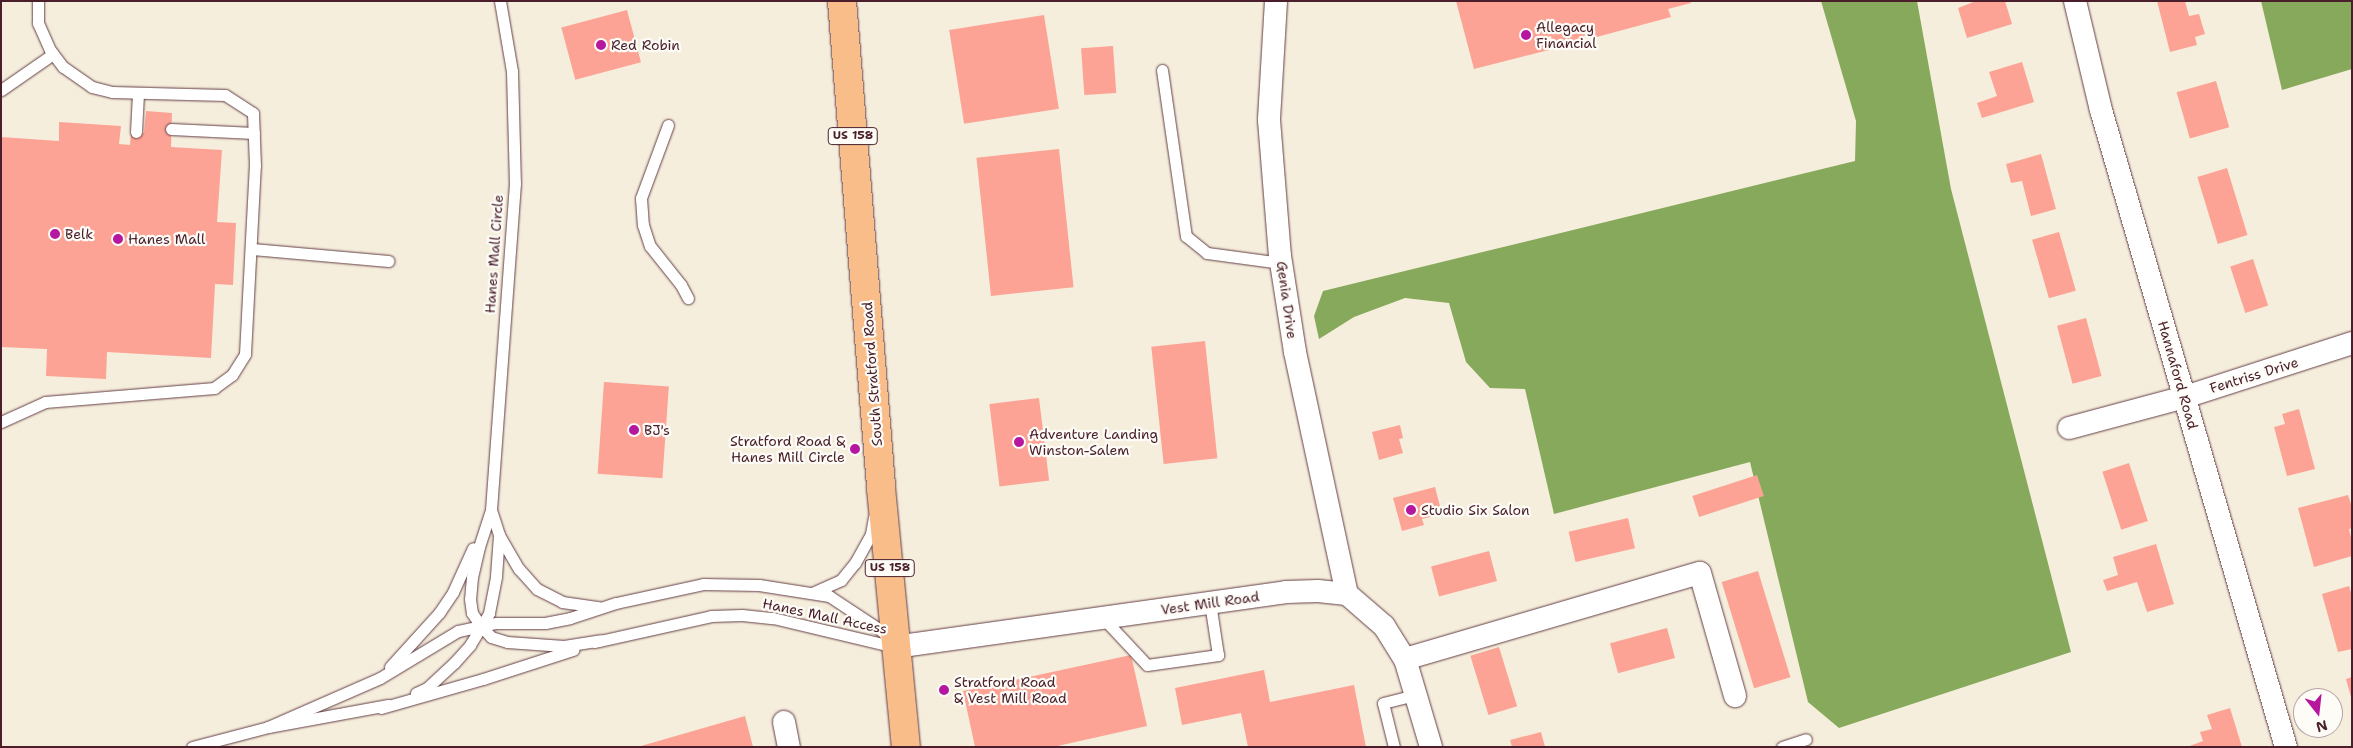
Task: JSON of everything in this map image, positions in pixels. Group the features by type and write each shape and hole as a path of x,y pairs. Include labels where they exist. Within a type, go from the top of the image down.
{"main road":[{"name":"South Stratford Road","path":"842,1 880,488 892,592 895,647 906,747"}],"street":[{"name":"Genia Drive","path":"1276,1 1269,120 1281,263 1295,352 1347,594"},
{"name":"Hannaford Road","path":"2075,1 2101,110 2286,747"},
{"name":"Fentriss Drive","path":"2069,428 2185,397 2352,343"},
{"path":"1405,659 1700,573 1735,696"},
{"name":"Vest Mill Road","path":"895,647 1286,592 1318,591 1347,594"},
{"path":"1347,594 1384,626 1405,659 1431,747"},
{"path":"784,722 789,747"}],"lane":[{"path":"1,422 45,402 197,391 214,388 232,375 245,354 252,249 253,114 225,95 112,92 92,87 63,67 53,54 38,23 38,1"},
{"name":"Hanes Mall Circle","path":"480,625 472,613 470,599 472,577 491,510 515,183 512,71 500,1"},
{"path":"1,90 53,54"},
{"path":"1162,70 1186,236 1206,253 1281,263"},
{"path":"136,132 138,92"},
{"path":"668,125 641,198 643,225 650,246 681,285 688,298"},
{"path":"171,129 254,133"},
{"path":"252,249 388,261"},
{"path":"811,593 841,580 855,563 871,534 880,488"},
{"name":"Hanes Mall Circle","path":"491,510 499,535 519,569 536,589 562,602 600,608"},
{"name":"Hanes Mall Circle","path":"380,678 440,613 453,592 491,510"},
{"name":"Hanes Mall Circle","path":"192,747 268,727 381,708 427,688 470,645 480,625 489,613 496,576 499,535"},
{"name":"Hanes Mall Access","path":"480,625 544,623 570,618 665,590 703,584 759,585 830,596 882,631 895,647"},
{"path":"1102,618 1147,665 1218,655 1210,603"},
{"name":"Hanes Mall Access","path":"381,708 483,679 602,640 711,616 742,615 773,618 895,647"},
{"path":"480,625 491,637 523,645 564,646 602,640"},
{"name":"Hanes Mall Circle","path":"268,727 380,678 458,631 480,625"},
{"path":"1394,747 1383,703 1416,695"},
{"path":"1782,747 1806,739"}],"green space":[{"path":"1821,1 1917,1 1951,189 2071,652 1839,728 1808,702 1750,462 1554,514 1525,389 1490,388 1466,362 1449,303 1405,298 1354,317 1319,339 1314,316 1323,291 1855,161 1856,121"},
{"path":"2261,1 2352,1 2352,69 2282,90"}],"building":[{"name":"Allegacy Financial","path":"1456,1 1690,1 1691,3 1668,9 1671,17 1593,38 1590,25 1585,26 1587,34 1572,44 1553,43 1551,36 1546,37 1549,50 1474,69"},
{"path":"1976,1 2005,1 2012,24 1967,38 1958,8"},
{"path":"2157,1 2185,1 2189,16 2199,14 2205,34 2195,37 2197,45 2170,52"},
{"name":"Red Robin","path":"627,10 641,62 575,80 561,28"},
{"path":"1044,15 1059,109 964,124 949,30"},
{"path":"1113,46 1116,93 1084,95 1081,48"},
{"path":"2022,62 2034,102 1982,118 1977,103 1997,96 1989,72"},
{"path":"2216,81 2229,127 2190,138 2177,92"},
{"name":"Hanes Mall","path":"146,111 172,113 171,147 222,150 217,222 236,223 233,285 215,284 211,358 107,352 106,379 46,376 47,349 1,347 1,137 59,141 59,122 121,126 119,144 130,145 131,132 144,133"},
{"path":"1059,149 1074,287 991,296 976,158"},
{"path":"2041,154 2056,209 2031,216 2022,181 2011,183 2006,164"},
{"path":"2227,168 2247,235 2218,244 2197,177"},
{"path":"2059,232 2076,291 2049,298 2032,240"},
{"path":"2253,259 2268,306 2245,313 2230,266"},
{"path":"2086,318 2102,376 2073,384 2057,326"},
{"path":"1205,341 1217,458 1164,464 1151,347"},
{"name":"BJ's","path":"604,382 669,387 662,478 598,474"},
{"name":"Adventure Landing Winston-Salem","path":"1039,398 1049,480 999,486 989,404"},
{"path":"2299,409 2315,469 2287,476 2274,427 2285,424 2282,414"},
{"path":"1400,425 1403,438 1399,439 1403,453 1379,460 1372,432"},
{"path":"2129,463 2148,521 2121,530 2102,472"},
{"path":"1757,475 1764,496 1699,517 1692,496"},
{"path":"1435,487 1442,514 1422,519 1424,525 1402,531 1393,498"},
{"path":"2348,495 2352,507 2352,528 2349,529 2352,542 2352,556 2314,567 2298,508"},
{"path":"1628,518 1635,548 1576,562 1569,532"},
{"path":"2156,544 2174,604 2147,612 2137,582 2107,591 2103,580 2118,575 2113,557"},
{"path":"1489,551 1497,581 1439,596 1431,567"},
{"path":"1758,571 1790,677 1754,688 1722,582"},
{"path":"2349,586 2352,596 2352,649 2338,652 2322,594"},
{"path":"1667,628 1675,658 1618,673 1610,643"},
{"path":"1499,647 1517,706 1488,715 1470,656"},
{"path":"1131,655 1147,726 1053,747 975,747 963,691"},
{"path":"1264,670 1270,702 1354,685 1366,747 1248,747 1241,713 1182,725 1175,688"},
{"path":"2352,677 2352,696 2351,697 2346,679"},
{"path":"2230,708 2242,747 2187,747 2203,741 2200,732 2212,729 2207,715"},
{"path":"745,716 753,747 641,747 641,746"},
{"path":"1541,732 1545,747 1512,747 1510,740"}],"place":[{"name":"Allegacy Financial","path":"1526,35"},
{"name":"Red Robin","path":"601,45"},
{"name":"Belk","path":"55,234"},
{"name":"Hanes Mall","path":"118,239"},
{"name":"BJ's","path":"634,430"},
{"name":"Adventure Landing Winston-Salem","path":"1019,442"},
{"name":"Stratford Road & Hanes Mill Circle","path":"855,449"},
{"name":"Studio Six Salon","path":"1411,510"},
{"name":"Stratford Road & Vest Mill Road","path":"944,690"}]}
